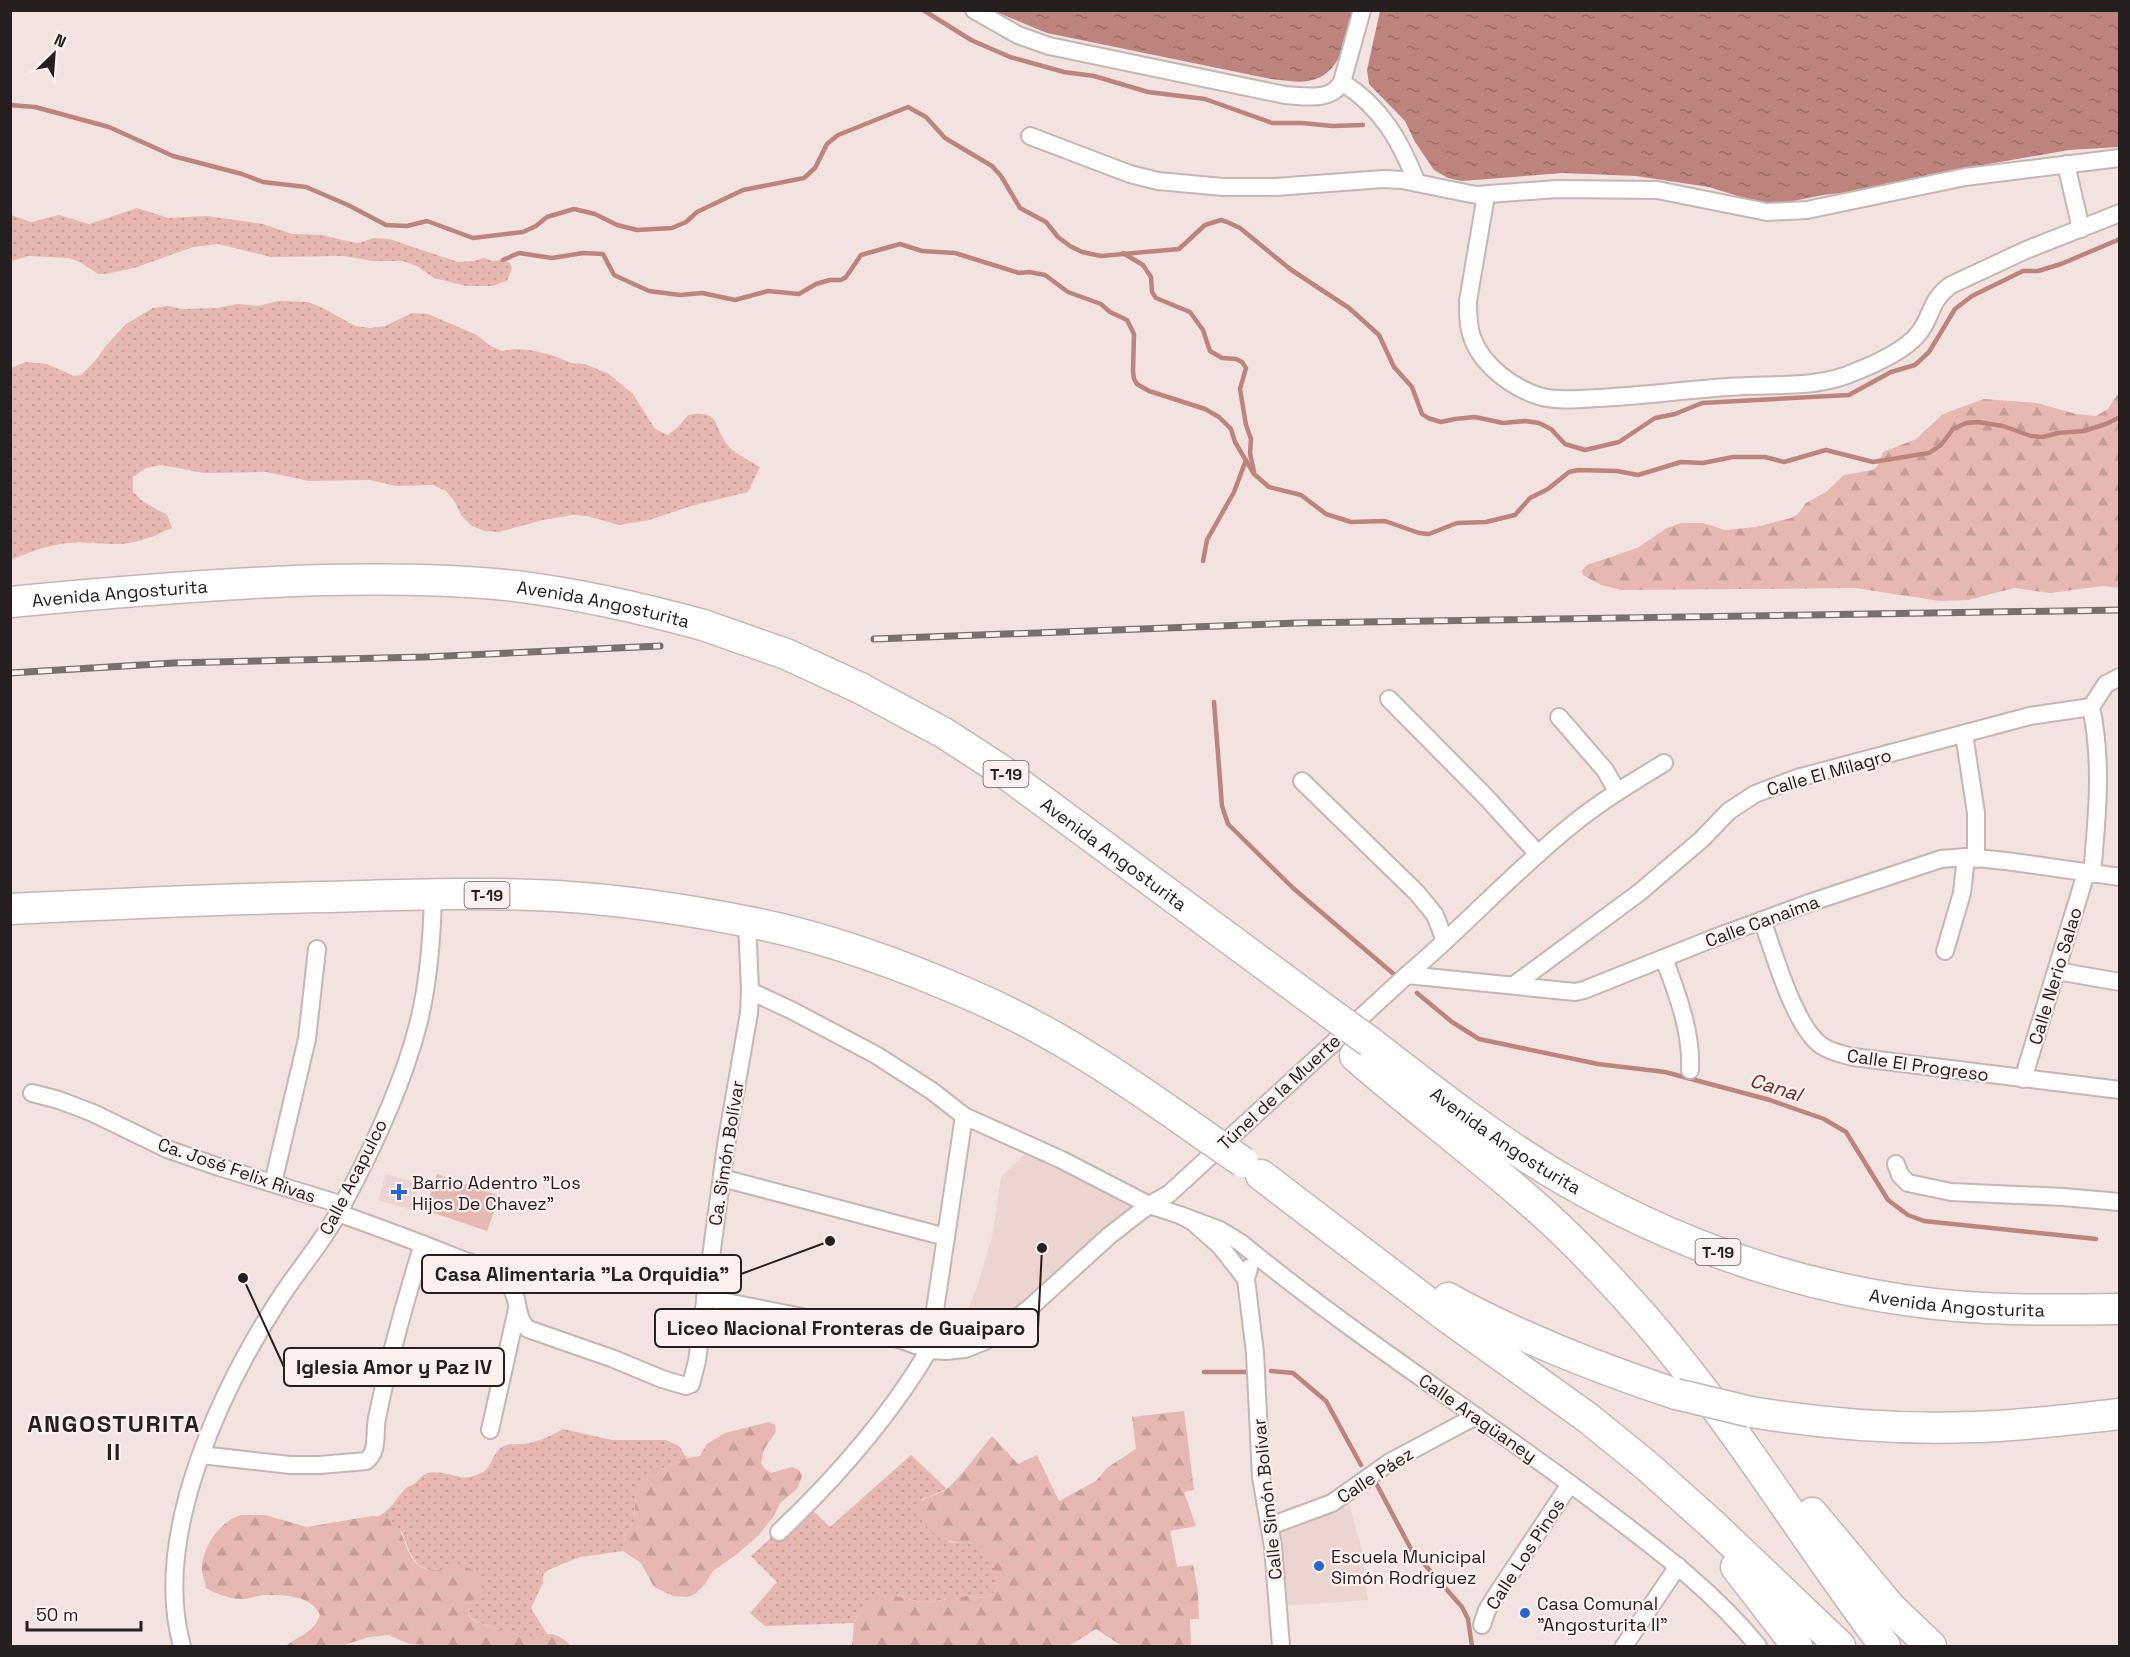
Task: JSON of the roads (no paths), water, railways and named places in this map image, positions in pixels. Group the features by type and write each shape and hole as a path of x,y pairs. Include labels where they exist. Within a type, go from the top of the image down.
{"highway":[{"name":"Avenida Angosturita","path":"10,602 279,581 415,580 513,586 568,594 654,612 703,626 786,654 860,688 944,733 1001,770 1143,874 1362,1049 1565,1180 1652,1225 1748,1263 1834,1287 1912,1302 2018,1310 2120,1309"},
{"name":"T-19","path":"10,909 235,899 433,895 555,896 607,900 747,921 836,945 951,987 986,1002 1077,1050 1152,1098 1398,1268 1478,1314 1575,1358 1689,1390 1751,1412 1857,1426 1945,1428 2012,1425 2120,1414"},
{"path":"1362,1049 1552,1221 1640,1313 1689,1390 1740,1439 1810,1543 1885,1647"},
{"path":"1252,1169 1443,1314 1588,1418 1713,1525 1840,1647"},
{"path":"1689,1390 1779,1472 1892,1609 1931,1647"},
{"path":"1671,1488 1746,1579 1797,1647"}],"street":[{"path":"974,10 1018,35 1049,46 1285,95 1315,96 1331,94 1342,82 1362,10"},
{"path":"1342,82 1373,106 1384,119 1401,145 1417,183"},
{"path":"1030,136 1131,174 1158,181 1222,187 1275,187 1384,179 1486,195 1557,189 1657,190 1767,212 1785,213 1965,177 2120,158"},
{"path":"2066,164 2081,229"},
{"path":"1486,195 1468,301 1472,337 1480,353 1495,370 1511,382 1544,397 1559,399 1642,396 1727,387 1794,386 1840,379 1877,363 1908,343 1919,333 1934,301 1951,285 2026,250 2120,213"},
{"path":"2091,707 2106,684 2120,676"},
{"path":"1389,699 1485,796 1538,854"},
{"name":"Calle El Milagro","path":"1514,985 1640,892 1702,839 1728,811 1755,794 1797,778 2030,716 2091,707"},
{"name":"Calle Nerio Salao","path":"2023,1079 2089,873 2099,776 2097,736 2091,707"},
{"path":"1559,717 1605,770 1617,791"},
{"path":"1945,951 1971,858 1976,813 1964,734"},
{"path":"1414,976 1439,947 1572,824 1617,791 1664,763"},
{"path":"1302,781 1417,893 1435,915 1439,947"},
{"name":"Calle Canaima","path":"1414,976 1575,992 1762,920 1941,859 1971,858 2120,877"},
{"name":"Calle Acapulco","path":"182,1647 176,1612 177,1568 187,1503 201,1455 228,1389 256,1336 341,1209 393,1100 418,1026 430,959 433,895"},
{"name":"Calle El Progreso","path":"1762,920 1801,1021 1812,1037 1822,1046 1853,1057 2120,1090"},
{"name":"Ca. Simón Bolívar","path":"692,1384 749,1013 747,921"},
{"path":"273,1183 307,1039 317,949"},
{"path":"1664,958 1684,1018 1690,1053 1689,1070"},
{"path":"2057,971 2120,982"},
{"name":"Túnel de la Muerte","path":"929,1350 965,1349 994,1335 1033,1305 1110,1235 1149,1205 1169,1194 1414,976"},
{"name":"Túnel de la Muerte","path":"1174,1213 1414,976"},
{"path":"750,991 876,1055 932,1091 964,1116 1062,1160 1149,1205 1174,1213 1204,1230 1236,1263 1246,1279"},
{"name":"Ca. José Felix Rivas","path":"32,1093 76,1106 167,1149 273,1183 341,1209 479,1267 500,1278 512,1288 522,1323 528,1329 614,1359 662,1379 686,1386 692,1384"},
{"path":"779,1532 807,1505 879,1425 910,1382 929,1350 964,1116"},
{"path":"1896,1164 1900,1175 1908,1183 1951,1192 2120,1202"},
{"path":"722,1178 946,1237"},
{"name":"Calle Aragüaney","path":"1174,1213 1232,1236 1368,1341 1570,1484 1678,1566 1718,1602 1758,1647"},
{"path":"201,1455 290,1465 366,1461 371,1457 374,1452 377,1420 397,1335 423,1244"},
{"path":"1246,1279 1255,1254"},
{"name":"Calle Simón Bolívar","path":"1246,1279 1255,1353 1261,1478 1273,1547 1281,1647"},
{"path":"705,1298 823,1320 902,1340 929,1350"},
{"path":"490,1430 517,1309"},
{"name":"Calle Páez","path":"1270,1526 1332,1503 1390,1462 1476,1416"},
{"name":"Calle Los Pinos","path":"1482,1625 1497,1594 1570,1484"},
{"path":"1624,1647 1678,1566"}],"water":[{"path":"994,11 1353,11 1341,54 1336,63 1320,77 1299,82 1271,79 1047,33"},
{"path":"1380,11 2119,11 2119,147 2069,150 1966,168 1885,188 1823,195 1778,204 1757,202 1709,187 1636,176 1563,173 1462,181 1448,178 1434,170 1415,142 1405,121 1369,84 1367,70"}],"waterway":[{"path":"923,10 971,40 1010,57 1064,72 1094,76 1148,92 1205,99 1272,123 1363,125"},
{"path":"10,105 35,107 109,127 173,156 242,174 263,182 306,187 386,225 407,226 427,221 473,238 523,232 536,226 547,217 574,209 595,214 617,225 637,230 672,228 686,222 697,212 743,190 804,178 815,168 827,144 838,135 908,107 926,117 945,138 992,166 1001,176 1020,208 1046,222 1058,237 1070,246 1082,252 1101,256 1179,249 1205,225 1221,220 1227,222 1240,228 1290,269 1349,308 1379,335 1394,367 1412,387 1422,414 1428,418 1441,422 1475,417 1503,423 1525,421 1539,423 1551,429 1565,444 1585,450 1619,442 1655,418 1675,414 1702,403 1849,395 1891,372 1915,365 1929,352 1955,309 1972,296 2023,271 2038,271 2061,264 2120,239"},
{"path":"503,260 519,253 552,258 583,253 603,254 614,275 649,291 680,295 702,293 735,300 768,291 799,294 816,284 841,280 846,277 861,255 900,244 922,251 955,253 1019,273 1045,275 1068,292 1101,304 1110,312 1127,320 1134,334 1133,371 1137,384 1149,391 1205,409 1219,417 1231,429 1235,442 1254,474 1269,487 1301,495 1326,514 1351,522 1385,521 1419,533 1429,534 1457,523 1486,522 1515,515 1530,498 1548,489 1569,472 1578,470 1617,471 1638,475 1681,462 1703,463 1733,457 1765,457 1784,462 1826,450 1873,462 1929,453 1941,445 1953,429 1966,423 1978,422 2003,426 2031,436 2043,437 2084,431 2120,417"},
{"path":"1123,253 1143,265 1151,277 1152,292 1156,298 1190,312 1203,330 1210,351 1222,358 1236,359 1246,368 1240,389 1246,425 1251,439 1250,453 1254,472"},
{"path":"1203,561 1207,540 1234,492 1246,460"},
{"path":"1214,702 1222,806 1228,824 1293,888 1396,976"},
{"name":"Canal","path":"1417,993 1452,1022 1479,1039 1598,1064 1665,1072 1770,1100 1824,1119 1846,1132 1888,1200 1908,1215 1924,1221 2096,1239"},
{"path":"1271,1371 1293,1373 1326,1401 1361,1465"},
{"path":"1204,1372 1247,1372"},
{"path":"1377,1485 1411,1549 1462,1607 1468,1619 1472,1646"}],"railway":[{"path":"874,639 1298,623 2120,610"},
{"path":"10,673 174,663 424,657 660,646"}],"place":[{"name":"Barrio Adentro \"Los Hijos De Chavez\"","path":"399,1192"},
{"name":"Casa Alimentaria \"La Orquidia\"","path":"830,1241"},
{"name":"Liceo Nacional Fronteras de Guaiparo","path":"1042,1248"},
{"name":"Iglesia Amor y Paz IV","path":"243,1278"},
{"name":"Escuela Municipal Simón Rodríguez","path":"1319,1566"},
{"name":"Casa Comunal \"Angosturita II\"","path":"1525,1613"}],"district":[{"name":"ANGOSTURITA II","path":"114,1437"}]}
